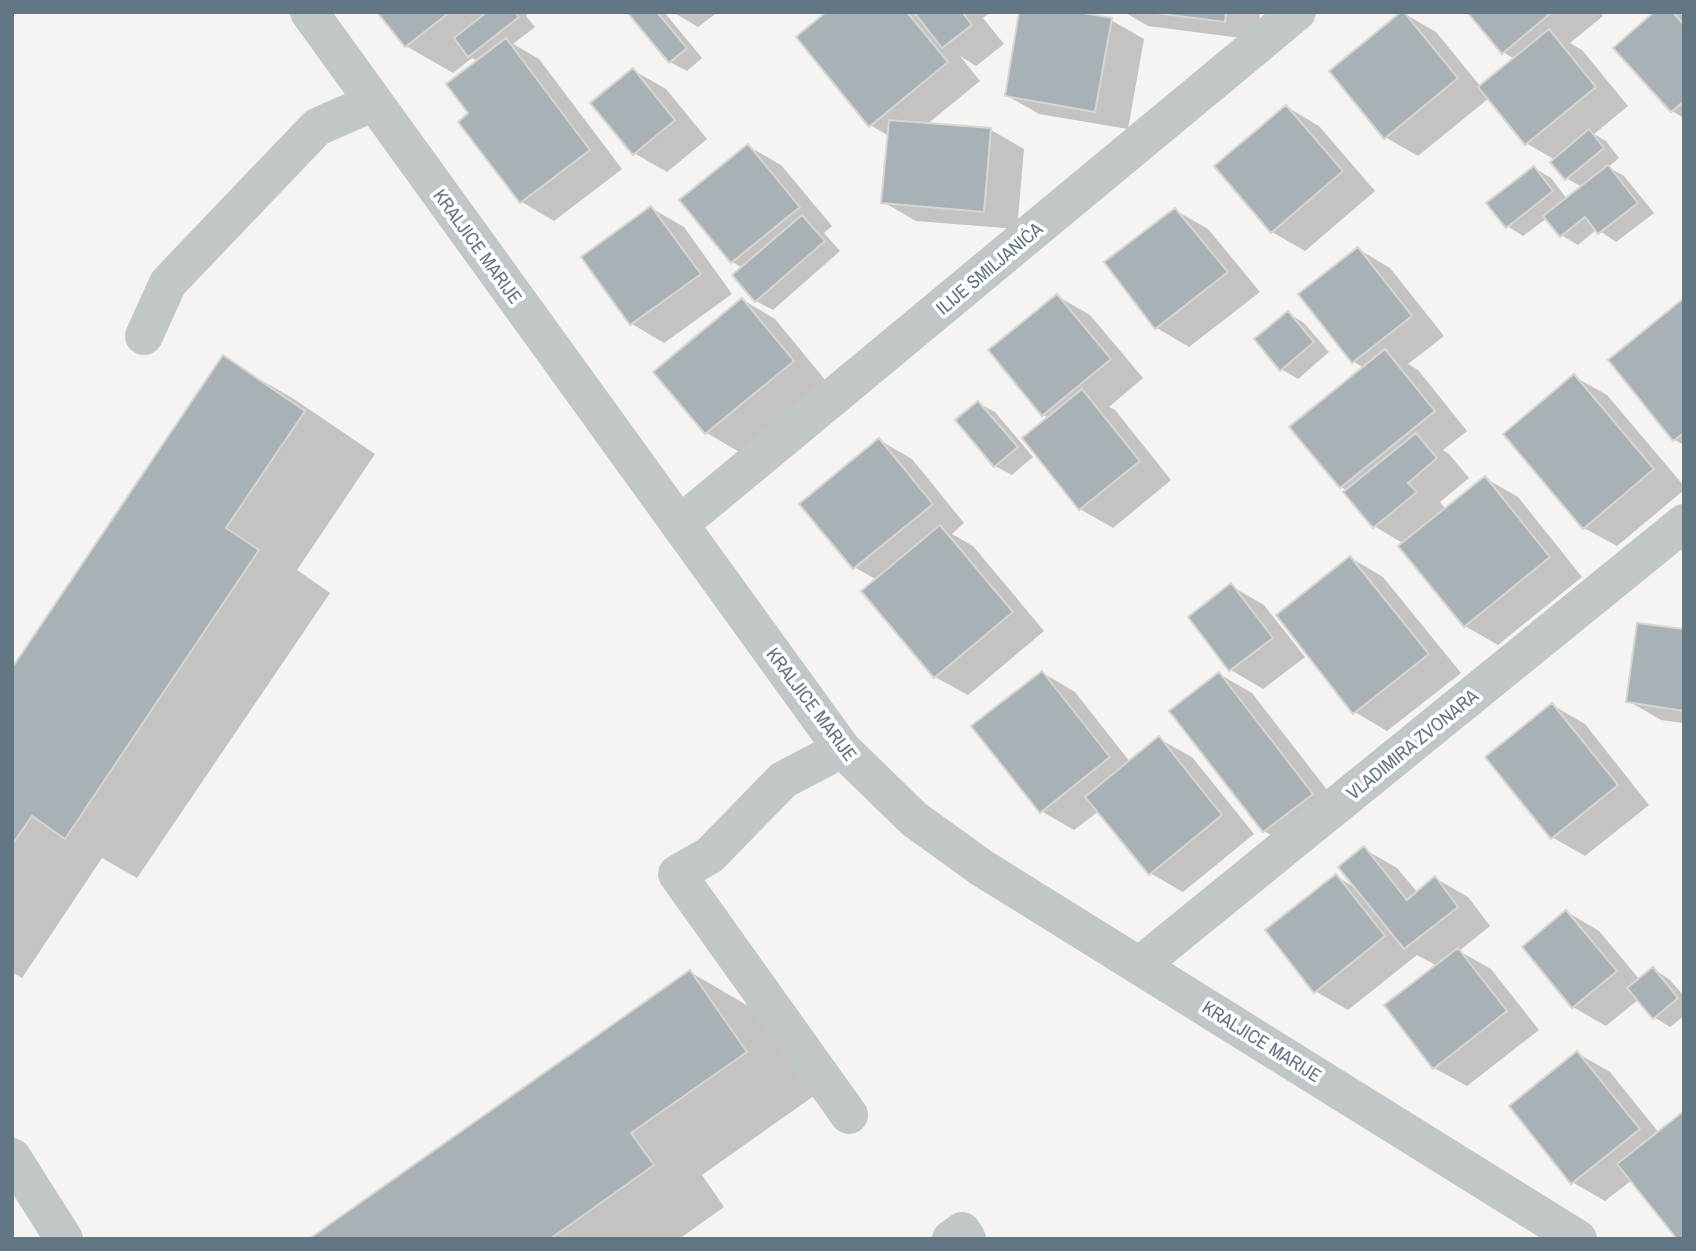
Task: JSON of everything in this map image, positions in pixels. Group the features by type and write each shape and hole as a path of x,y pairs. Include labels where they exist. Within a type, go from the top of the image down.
{"street":[{"name":"KRALJICE MARIJE","path":"309,12 842,749 914,819 982,868 1578,1239"},
{"name":"ILIJE SMILJANIĆA","path":"681,524 1297,12"},
{"path":"144,336 168,284 317,127 373,102"},
{"name":"VLADIMIRA ZVONARA","path":"1140,965 1684,523"},
{"path":"842,749 783,780 710,855 677,874 849,1115"},
{"path":"12,1157 64,1239"},
{"path":"951,1239 962,1231 967,1239"}],"building":[{"path":"377,12 450,12 405,47"},
{"path":"487,12 515,12 519,17 468,57 454,38"},
{"path":"627,12 657,12 687,48 669,63"},
{"path":"826,12 907,12 948,62 869,127 796,37"},
{"path":"914,12 962,12 972,25 942,48"},
{"path":"1019,12 1078,12 1112,18 1095,112 1005,96"},
{"path":"1147,12 1226,12 1225,22"},
{"path":"1404,12 1458,78 1384,139 1329,71"},
{"path":"1467,12 1552,12 1502,54"},
{"path":"1654,12 1673,12 1684,25 1684,101 1671,112 1613,48"},
{"path":"1549,29 1596,87 1525,145 1478,87"},
{"path":"506,38 590,150 520,203 458,122 468,113 446,84"},
{"path":"633,68 675,120 633,155 590,103"},
{"path":"1286,105 1343,171 1271,233 1214,166"},
{"path":"889,120 991,128 984,212 881,203"},
{"path":"1589,129 1604,148 1565,180 1550,162"},
{"path":"748,144 800,207 731,263 679,200"},
{"path":"1608,165 1638,203 1598,234 1585,217 1560,237 1543,216"},
{"path":"1534,166 1553,191 1506,228 1486,203"},
{"path":"651,206 701,274 630,325 581,257"},
{"path":"1175,208 1228,272 1155,329 1104,262"},
{"path":"802,215 825,241 755,302 732,275"},
{"path":"1358,247 1412,316 1352,363 1298,294"},
{"path":"1057,294 1111,359 1042,416 988,350"},
{"path":"742,298 794,361 705,434 653,372"},
{"path":"1684,298 1684,433 1673,441 1608,360"},
{"path":"1288,311 1314,342 1280,371 1254,339"},
{"path":"1385,349 1435,411 1340,488 1289,427"},
{"path":"223,355 305,411 226,528 259,550 65,839 32,816 12,845 12,668"},
{"path":"1574,374 1654,469 1583,529 1503,434"},
{"path":"1082,389 1140,461 1079,510 1022,438"},
{"path":"978,401 1018,447 994,467 955,420"},
{"path":"1416,433 1437,458 1408,483 1417,492 1373,528 1343,492"},
{"path":"879,438 933,504 853,569 799,504"},
{"path":"1485,476 1550,557 1464,627 1398,546"},
{"path":"940,525 1013,612 934,678 861,591"},
{"path":"1350,556 1429,654 1353,714 1276,615"},
{"path":"1231,583 1273,638 1229,671 1188,617"},
{"path":"1637,623 1684,629 1684,711 1626,702"},
{"path":"1042,671 1110,757 1040,813 971,726"},
{"path":"1219,672 1313,794 1263,832 1169,711"},
{"path":"1552,703 1618,785 1551,839 1485,757"},
{"path":"1159,736 1222,815 1149,875 1085,797"},
{"path":"1364,846 1407,900 1435,876 1458,907 1404,949 1338,867"},
{"path":"1336,874 1385,936 1314,993 1265,930"},
{"path":"1566,910 1617,971 1572,1008 1522,947"},
{"path":"1458,948 1507,1011 1433,1069 1384,1005"},
{"path":"1653,967 1678,998 1653,1019 1627,988"},
{"path":"690,970 747,1052 631,1133 654,1165 550,1239 309,1239"},
{"path":"1577,1051 1640,1129 1571,1184 1509,1106"},
{"path":"1684,1111 1684,1239 1677,1239 1617,1164"}]}
